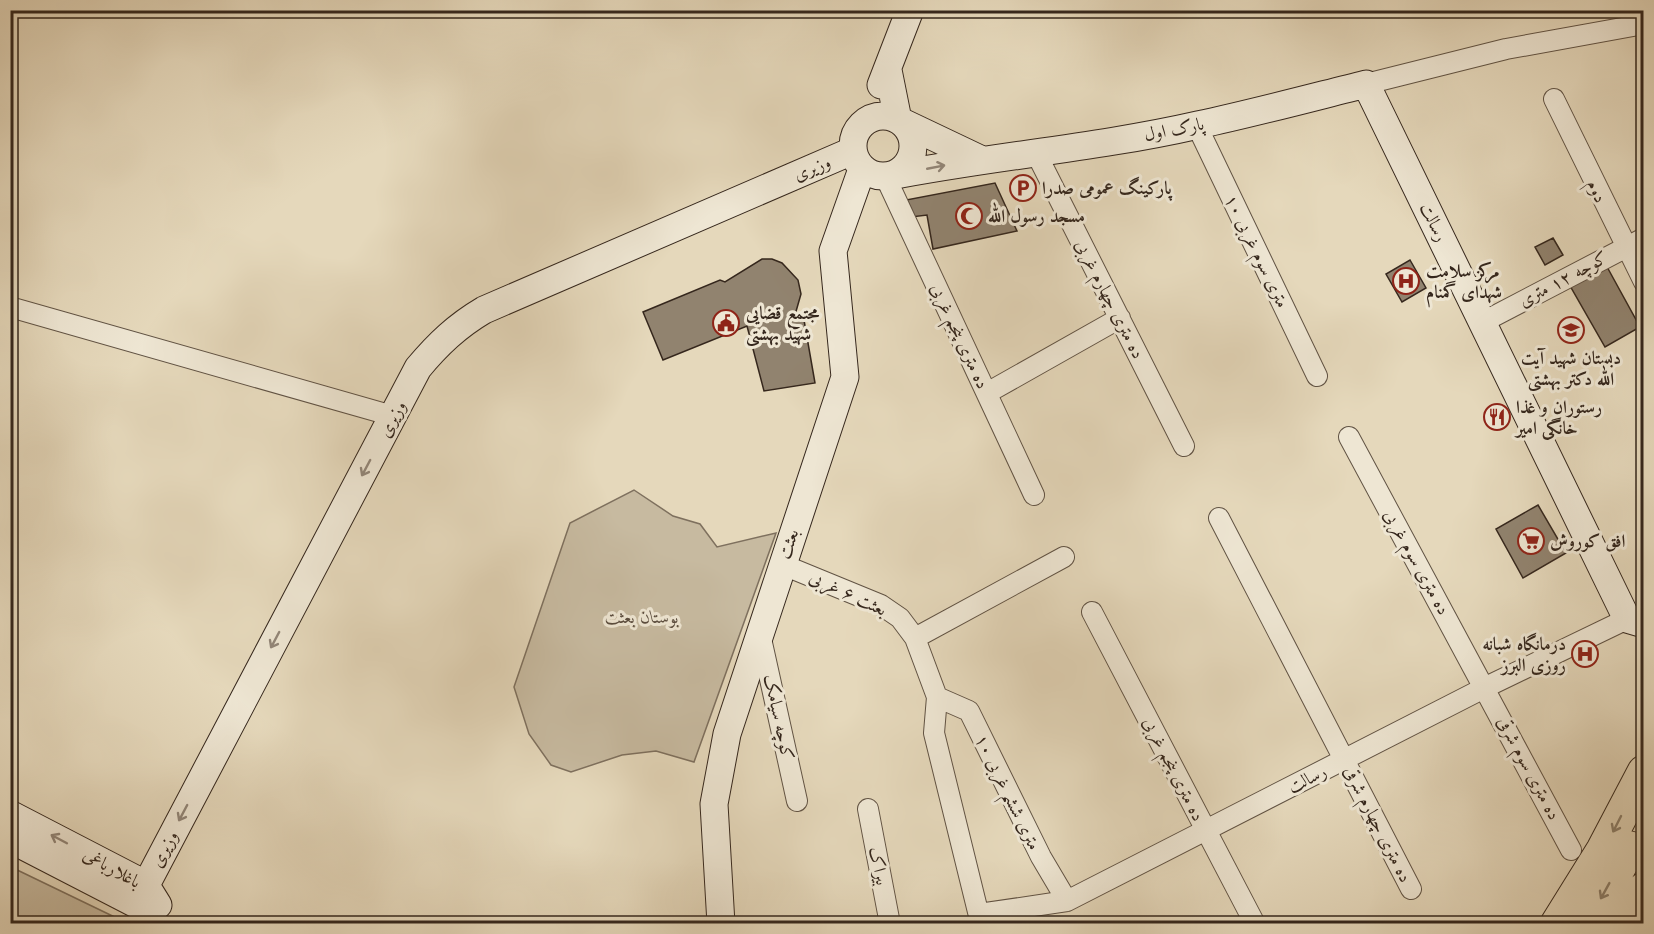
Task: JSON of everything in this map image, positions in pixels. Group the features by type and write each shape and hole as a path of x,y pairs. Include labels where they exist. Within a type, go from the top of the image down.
{"highway":[{"path":"1557,924 1603,850 1644,772"},
{"path":"1587,924 1644,822"},
{"path":"1620,924 1644,888"}],"main road":[{"path":"888,70 898,120 911,134 912,154 908,164 873,168 856,131 888,70 910,10"},
{"name":"پارک اول","path":"873,168 1036,153 1197,126 1366,84"},
{"name":"رسالت","path":"1366,84 1483,322 1635,621"},
{"path":"862,123 879,116 898,120 980,159"},
{"name":"وزیری","path":"141,894 418,368 439,343 458,326 484,310 873,168"},
{"name":"بعثت","path":"721,924 714,804 727,735 844,377 833,250 873,168"},
{"name":"باغلارباغی","path":"10,814 141,894"},
{"name":"باغلارباغی","path":"10,839 141,894"}],"street":[{"path":"1366,84 1506,49 1644,24"},
{"name":"دوم","path":"1554,99 1624,247 1644,282"},
{"name":"۱۰ متری سوم غربی","path":"1197,126 1317,376"},
{"name":"ده متری چهارم غربی","path":"1036,153 1184,446"},
{"name":"ده متری پنجم غربی","path":"873,168 987,393 1034,495"},
{"name":"کوچه ۱۲ متری","path":"1483,322 1644,238"},
{"path":"10,308 393,416"},
{"path":"987,393 1120,318"},
{"name":"ده متری سوم غربی","path":"1349,437 1486,687"},
{"path":"1219,519 1344,760"},
{"path":"915,638 1064,557"},
{"name":"بعثت ۶ غربی","path":"782,564 881,605 900,618 915,638 937,697"},
{"name":"ده متری پنجم غربی","path":"1092,612 1255,924"},
{"name":"رسالت","path":"937,697 934,733 980,919 1067,902 1486,687 1635,621"},
{"name":"کوچه سیامک","path":"760,632 797,801"},
{"name":"ده متری سوم شرقی","path":"1486,687 1571,849"},
{"name":"۱۰ متری ششم غربی","path":"937,697 969,711 1041,857 1067,902"},
{"name":"ده متری چهارم شرقی","path":"1344,760 1411,889"},
{"name":"بیراک","path":"868,809 890,924"}],"green space":[{"name":"بوستان بعثت","path":"634,490 673,516 700,524 717,547 776,533 694,762 656,751 622,755 571,772 551,765 529,734 514,687 570,523"},
{"path":"11,867 127,923 11,923"}],"building":[{"name":"مسجد رسول الله","path":"995,183 1017,231 933,249 927,215 911,217 906,200"},
{"path":"1553,238 1563,255 1545,265 1535,247"},
{"name":"مجتمع قضایی شهید بهشتی","path":"762,259 772,259 782,263 798,280 801,294 795,315 804,320 815,383 764,391 747,326 663,360 643,312 720,280 725,282"},
{"name":"مرکز سلامت شهدای گمنام","path":"1410,260 1426,288 1402,302 1386,274"},
{"path":"1606,265 1640,327 1605,347 1569,284"},
{"name":"افق کوروش","path":"1538,505 1566,553 1523,578 1496,529"}],"place":[{"name":"پارکینگ عمومی صدرا","path":"1023,188"},
{"name":"مسجد رسول الله","path":"969,216"},
{"name":"مرکز سلامت شهدای گمنام","path":"1406,281"},
{"name":"مجتمع قضایی شهید بهشتی","path":"726,323"},
{"name":"دبستان شهید آیت الله دکتر بهشتی","path":"1571,330"},
{"name":"رستوران و غذا خانگی امیر","path":"1497,417"},
{"name":"افق کوروش","path":"1531,541"},
{"name":"درمانگاه شبانه روزی البرز","path":"1585,654"}]}
